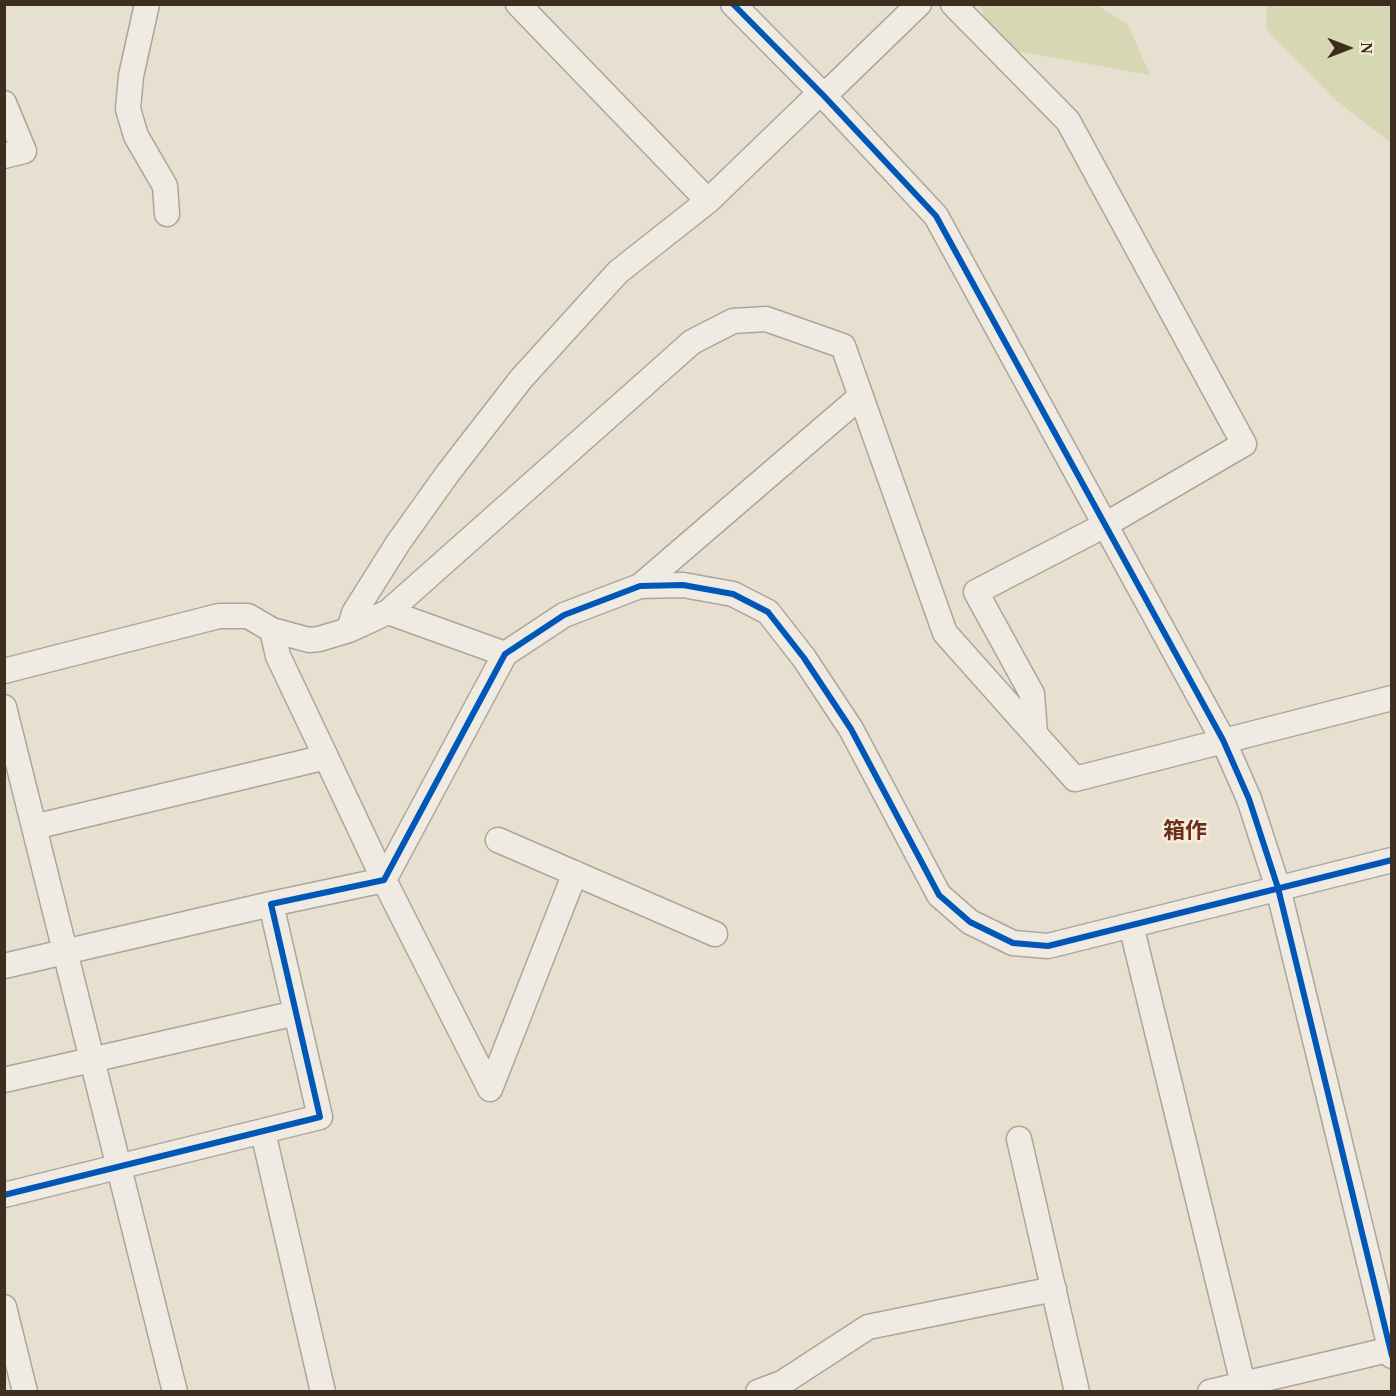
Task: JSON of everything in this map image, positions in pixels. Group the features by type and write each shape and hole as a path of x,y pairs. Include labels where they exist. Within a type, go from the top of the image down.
{"street":[{"path":"147,4 130,76 128,109 136,136 165,186 167,214"},
{"path":"518,4 708,201"},
{"path":"732,4 936,216 1223,740 1249,799 1278,888 1391,1351 1244,1387 1210,1392"},
{"path":"349,630 354,613 398,543 520,379 618,272 708,201 919,4"},
{"path":"953,4 1068,121 1244,444 1105,525 976,592 1032,694 1035,734"},
{"path":"4,104 24,151 4,156"},
{"path":"4,671 219,616 248,616 272,630 309,640 349,630 388,612 692,342 733,321 766,319 843,346 945,633 1075,779 1392,698"},
{"path":"4,966 384,880 505,654 564,615 640,585 861,396"},
{"path":"640,585 683,585 733,594 768,612 804,658 851,729 939,895 970,922 1013,943 1048,946 1392,860"},
{"path":"388,612 505,654"},
{"path":"272,630 278,656 384,880 489,1089 575,873"},
{"path":"4,706 175,1392"},
{"path":"34,827 326,757"},
{"path":"498,840 716,934"},
{"path":"4,1195 320,1117 271,904"},
{"path":"1131,925 1244,1387"},
{"path":"4,1080 296,1013"},
{"path":"262,1132 323,1392"},
{"path":"1019,1139 1077,1392"},
{"path":"758,1392 782,1383 868,1327 1054,1289"},
{"path":"4,1307 24,1392"}],"green space":[{"path":"980,5 1097,5 1128,25 1150,75 995,47"},
{"path":"1267,5 1391,5 1391,143 1333,98 1266,29"}],"cycle path":[{"path":"733,4 824,96 936,216 1223,740 1249,799 1278,888 1392,1356"},
{"path":"4,1195 320,1117 271,904 384,880 505,654 564,615 640,586 683,585 733,594 768,612 804,658 851,729 939,895 970,922 1013,943 1048,946 1392,860"}],"district":[{"name":"箱作","path":"1185,832"}]}
